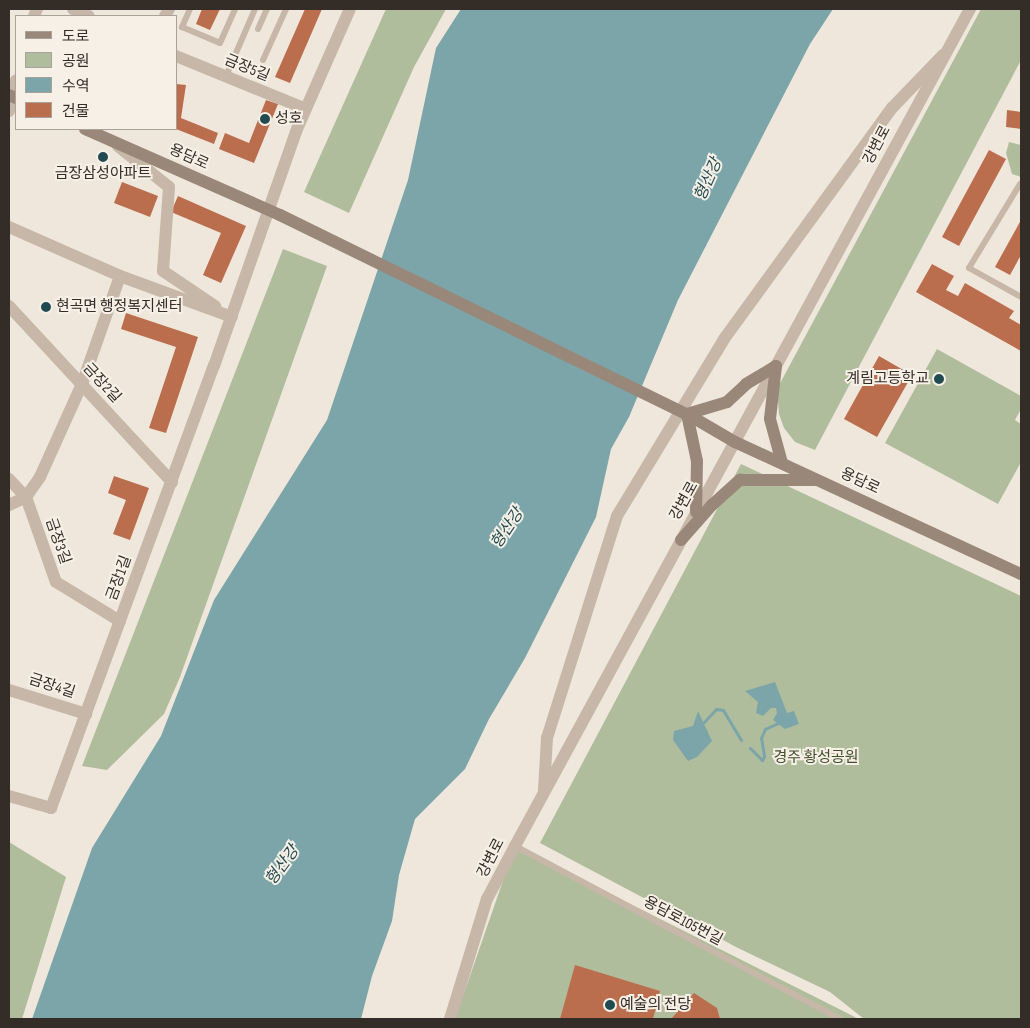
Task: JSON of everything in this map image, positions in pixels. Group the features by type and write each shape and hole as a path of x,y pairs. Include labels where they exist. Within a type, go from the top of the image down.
{"main road":[{"name":"용담로","path":"87,130 275,213 687,414 735,442 1021,574"},
{"path":"696,512 697,461 687,414 727,402 746,384 776,366"},
{"path":"776,366 770,419 782,463"},
{"path":"681,540 712,505 740,480 818,480"}],"street":[{"path":"73,9 87,15"},
{"name":"금장1길","path":"9,796 51,808 232,317 275,213 306,109 350,9"},
{"name":"강변로","path":"450,1019 487,899 544,790 970,9"},
{"path":"544,790 547,738 617,516 724,339 892,108 948,49"},
{"name":"금장5길","path":"178,57 306,109"},
{"path":"9,111 15,84"},
{"path":"112,141 169,187 163,271 232,317"},
{"path":"9,227 120,276 232,317"},
{"path":"9,505 26,497 40,476 82,384 120,276"},
{"name":"금장2길","path":"9,306 172,482"},
{"name":"금장3길","path":"9,479 26,497 56,582 120,621"},
{"name":"금장4길","path":"9,690 86,714"}],"lane":[{"path":"190,9 182,28 220,43 235,9"},
{"path":"226,76 255,9"},
{"path":"258,29 267,9"},
{"path":"263,60 286,9"},
{"path":"1020,184 969,268 1021,295"},
{"name":"용담로105번길","path":"515,846 840,1019"}],"green space":[{"path":"386,9 446,9 414,67 349,213 304,192"},
{"path":"981,9 1021,9 1021,60 815,450 795,442 784,428 779,414 777,389"},
{"path":"1009,142 1021,145 1021,177 1012,174 1006,153"},
{"path":"283,249 327,266 180,677 164,714 107,770 82,766"},
{"path":"937,349 1021,396 1021,409 1015,420 1021,424 1021,462 998,504 885,443"},
{"name":"경주 황성공원","path":"741,464 1021,596 1021,1019 864,1019 830,992 738,948 540,843"},
{"path":"9,842 66,877 22,1019 9,1019"},
{"path":"515,846 853,1016 858,1019 455,1019"}],"water":[{"name":"형산강","path":"461,9 833,9 810,44 678,300 629,417 611,449 596,517 525,658 489,719 465,769 415,819 399,875 392,921 372,976 361,1019 32,1019 92,848 161,736 214,600 327,420 408,180 436,48"},
{"path":"775,682 787,713 794,711 799,724 785,729 773,720 777,713 776,708 771,708 763,716 756,713 758,702 745,691"},
{"path":"698,711 712,741 697,757 688,761 673,740 674,731 693,726"}],"building":[{"path":"202,9 220,9 210,30 196,24"},
{"path":"305,9 322,9 290,83 275,77"},
{"path":"178,84 186,85 181,118 218,133 214,144 178,130"},
{"name":"성호","path":"266,100 278,104 254,163 219,149 225,133 249,143"},
{"path":"1007,110 1021,112 1021,129 1006,127"},
{"path":"989,150 1006,159 959,246 942,237"},
{"path":"122,182 158,196 150,217 114,203"},
{"path":"178,196 246,226 221,283 203,275 221,233 171,212"},
{"path":"1021,220 1021,255 1010,275 995,267"},
{"path":"932,264 954,276 946,290 958,296 965,283 1014,311 1009,318 1021,325 1021,351 916,292"},
{"path":"126,313 198,337 166,433 149,428 176,347 121,329"},
{"path":"879,356 912,375 877,437 844,419"},
{"path":"114,476 149,488 130,540 113,534 126,500 108,493"},
{"name":"예술의 전당","path":"575,965 660,991 653,1019 560,1019"},
{"path":"694,993 717,1008 720,1019 671,1019"}],"waterway":[{"path":"704,722 716,709 723,710 741,740"},
{"path":"750,748 762,760 764,756 761,738 765,729 778,723"}],"place":[{"name":"성호","path":"265,119"},
{"name":"금장삼성아파트","path":"103,157"},
{"name":"현곡면 행정복지센터","path":"46,307"},
{"name":"계림고등학교","path":"939,379"},
{"name":"예술의 전당","path":"610,1005"}]}
